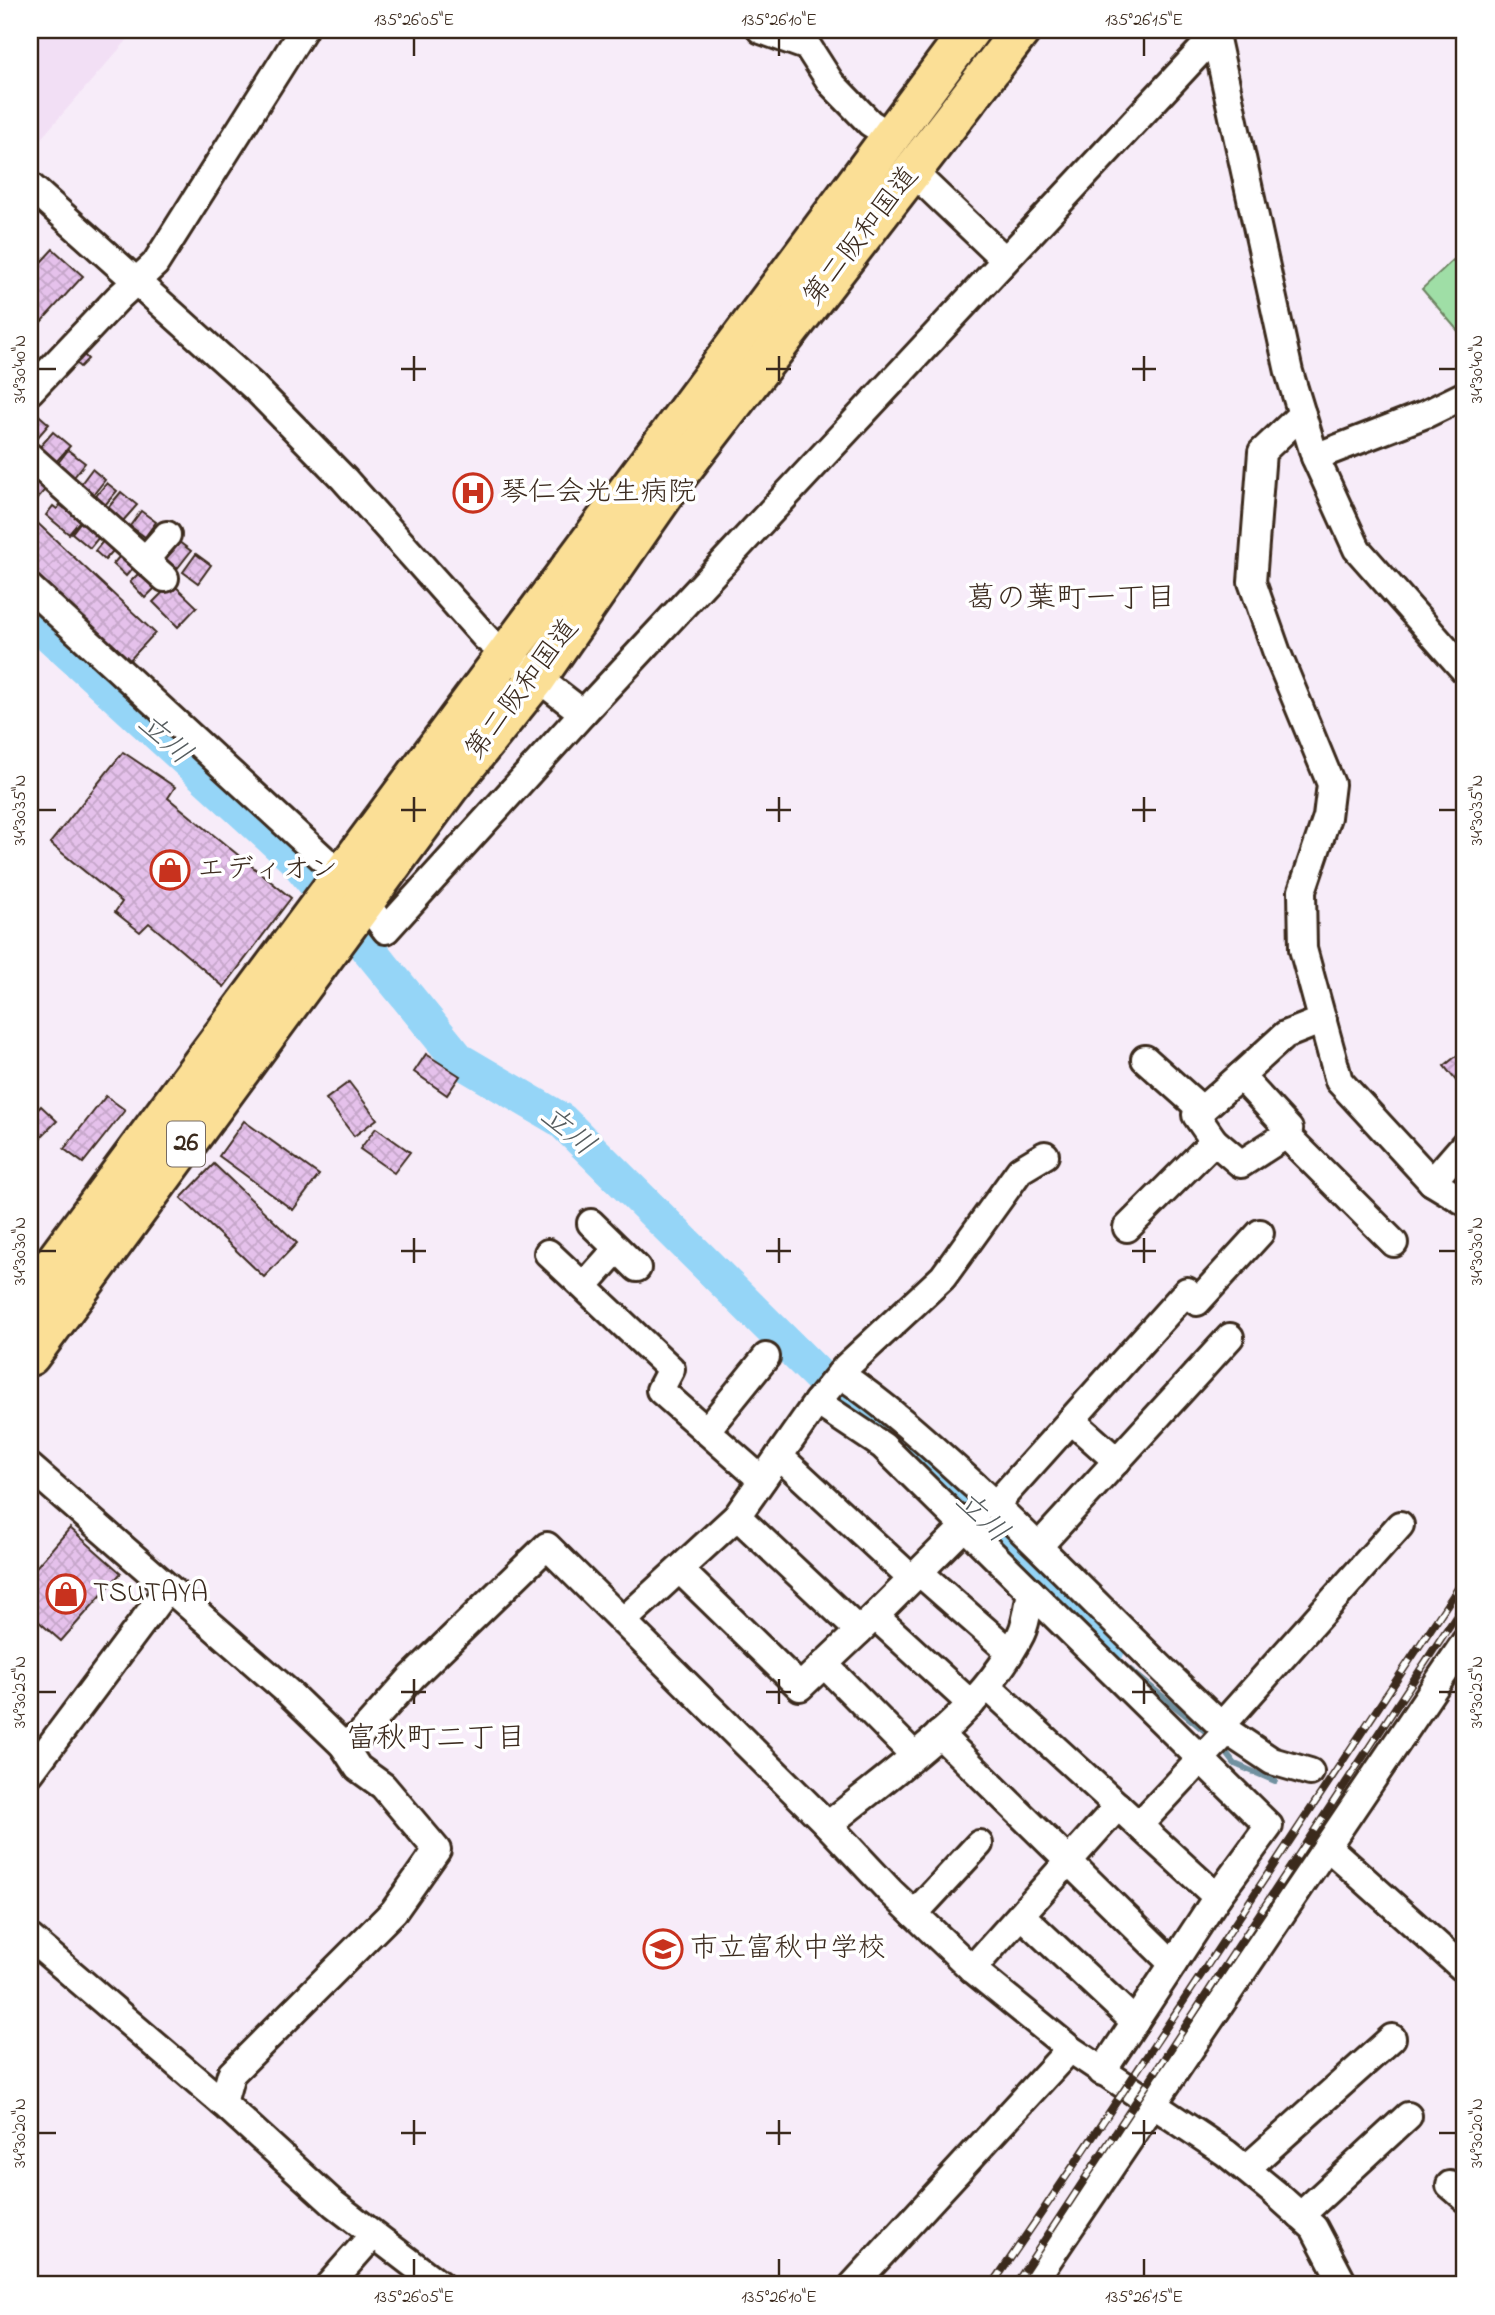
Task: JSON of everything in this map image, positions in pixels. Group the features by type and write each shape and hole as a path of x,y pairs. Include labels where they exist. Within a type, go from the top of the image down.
{"highway":[{"name":"第二阪和国道","path":"30,1356 342,902 505,653 970,30"},
{"name":"第二阪和国道","path":"30,1295 342,902 449,787 536,679 677,476 1021,30"}],"street":[{"path":"30,391 119,297 155,264 303,30"},
{"path":"761,30 808,47 831,83 870,123 891,136"},
{"path":"30,589 342,902 386,930 583,713 773,512 1216,32"},
{"path":"1216,32 1289,372 1315,457 1357,549 1465,671"},
{"path":"913,172 1004,259"},
{"path":"30,186 263,396 344,478 486,638 583,713"},
{"path":"1315,457 1426,414 1465,395"},
{"path":"1302,414 1262,452 1252,582 1276,653 1331,784 1327,817 1302,891 1303,949 1339,1081 1432,1182 1465,1202"},
{"path":"30,457 58,495 165,578"},
{"path":"145,560 167,535"},
{"path":"1240,1076 1289,1129 1286,1135 1241,1164 1214,1141 1196,1115 1286,1035 1322,1020"},
{"path":"1145,1059 1202,1110"},
{"path":"1286,1135 1394,1243"},
{"path":"1127,1228 1214,1141"},
{"path":"1432,1182 1465,1144"},
{"path":"624,1620 737,1516 829,1387 943,1277 1020,1170 1045,1155"},
{"path":"591,1223 637,1268"},
{"path":"680,1570 800,1687 982,1511 1192,1296 1261,1233"},
{"path":"584,1286 617,1249"},
{"path":"548,1253 671,1369 660,1391 762,1480"},
{"path":"828,1825 939,1734 980,1695 1022,1632 1045,1584 1040,1546 1230,1337"},
{"path":"706,1431 765,1357"},
{"path":"829,1387 883,1446 1040,1546"},
{"path":"829,1387 886,1405 1045,1584 1216,1740 1310,1772"},
{"path":"1071,1420 1117,1461"},
{"path":"779,1456 916,1575 1010,1651"},
{"path":"30,1466 288,1692 343,1745 358,1768 383,1786 437,1850 394,1911 231,2074 223,2103"},
{"path":"737,1516 867,1623 980,1695 1118,1806 1217,1897"},
{"path":"1139,1825 1216,1740 1400,1525"},
{"path":"343,1745 360,1735 412,1677 547,1546 972,1969 1070,2049 1246,2169 1314,2228 1345,2285"},
{"path":"1045,1584 1183,1692 1269,1826 1217,1897 1102,2072"},
{"path":"30,1773 167,1588"},
{"path":"1031,2285 1465,1642"},
{"path":"824,1664 914,1755"},
{"path":"939,1734 1173,1964"},
{"path":"972,1969 1118,1806"},
{"path":"914,1914 979,1844"},
{"path":"1328,1847 1465,1970"},
{"path":"1021,1915 1135,2022"},
{"path":"30,1938 223,2103 334,2204 440,2285"},
{"path":"1246,2169 1392,2038"},
{"path":"853,2285 1070,2049"},
{"path":"1300,2216 1408,2116"},
{"path":"329,2285 373,2235"}],"shaded area":[{"path":"30,30 136,30 30,151"}],"green space":[{"path":"1453,260 1465,271 1465,339 1422,289"}],"building":[{"path":"53,249 83,276 30,334 30,274"},
{"path":"82,353 88,359 80,367 73,361"},
{"path":"33,410 49,424 31,445 30,413"},
{"path":"53,432 70,446 55,463 39,448"},
{"path":"68,450 85,463 74,477 58,463"},
{"path":"92,469 105,480 93,495 80,485"},
{"path":"33,472 49,485 37,499 30,493 30,476"},
{"path":"107,483 117,491 105,505 95,497"},
{"path":"121,492 137,505 122,522 107,509"},
{"path":"68,503 84,516 69,534 46,515 53,506 57,509 60,505 64,508"},
{"path":"141,511 156,522 145,537 130,526"},
{"path":"30,516 155,633 126,664 30,574"},
{"path":"85,516 104,531 90,548 72,533"},
{"path":"108,535 119,544 105,560 95,551"},
{"path":"170,535 191,551 177,569 156,554"},
{"path":"126,549 139,561 126,576 113,564"},
{"path":"196,554 211,565 198,583 183,572"},
{"path":"145,567 160,583 145,598 130,582"},
{"path":"172,583 197,607 178,627 153,602"},
{"name":"エディオン","path":"123,752 175,787 168,798 291,898 224,987 149,923 140,932 115,912 122,902 50,843"},
{"path":"1465,1049 1465,1102 1457,1092 1462,1088 1444,1066"},
{"path":"426,1054 460,1076 447,1095 414,1072"},
{"path":"349,1082 377,1119 354,1136 326,1099"},
{"path":"106,1096 125,1110 83,1163 64,1149"},
{"path":"41,1106 57,1121 38,1140 30,1132 30,1117"},
{"path":"244,1121 319,1175 293,1210 219,1156"},
{"path":"376,1128 410,1152 394,1173 360,1149"},
{"path":"214,1164 297,1243 264,1277 181,1198"},
{"name":"TSUTAYA","path":"70,1528 121,1573 61,1641 30,1614 30,1574"}],"waterway":[{"name":"立川","path":"30,617 296,860 459,1060 561,1120 828,1385 873,1415 1027,1562 1107,1650"},
{"path":"1112,1655 1212,1737"},
{"path":"1222,1747 1235,1764 1275,1781"}],"railway":[{"path":"992,2285 1465,1578"},
{"path":"1015,2285 1465,1602"}],"place":[{"name":"琴仁会光生病院","path":"473,493"},
{"name":"エディオン","path":"170,870"},
{"name":"TSUTAYA","path":"66,1594"},
{"name":"市立富秋中学校","path":"663,1949"}],"district":[{"name":"葛の葉町一丁目","path":"1071,600"},
{"name":"富秋町二丁目","path":"436,1740"}]}
